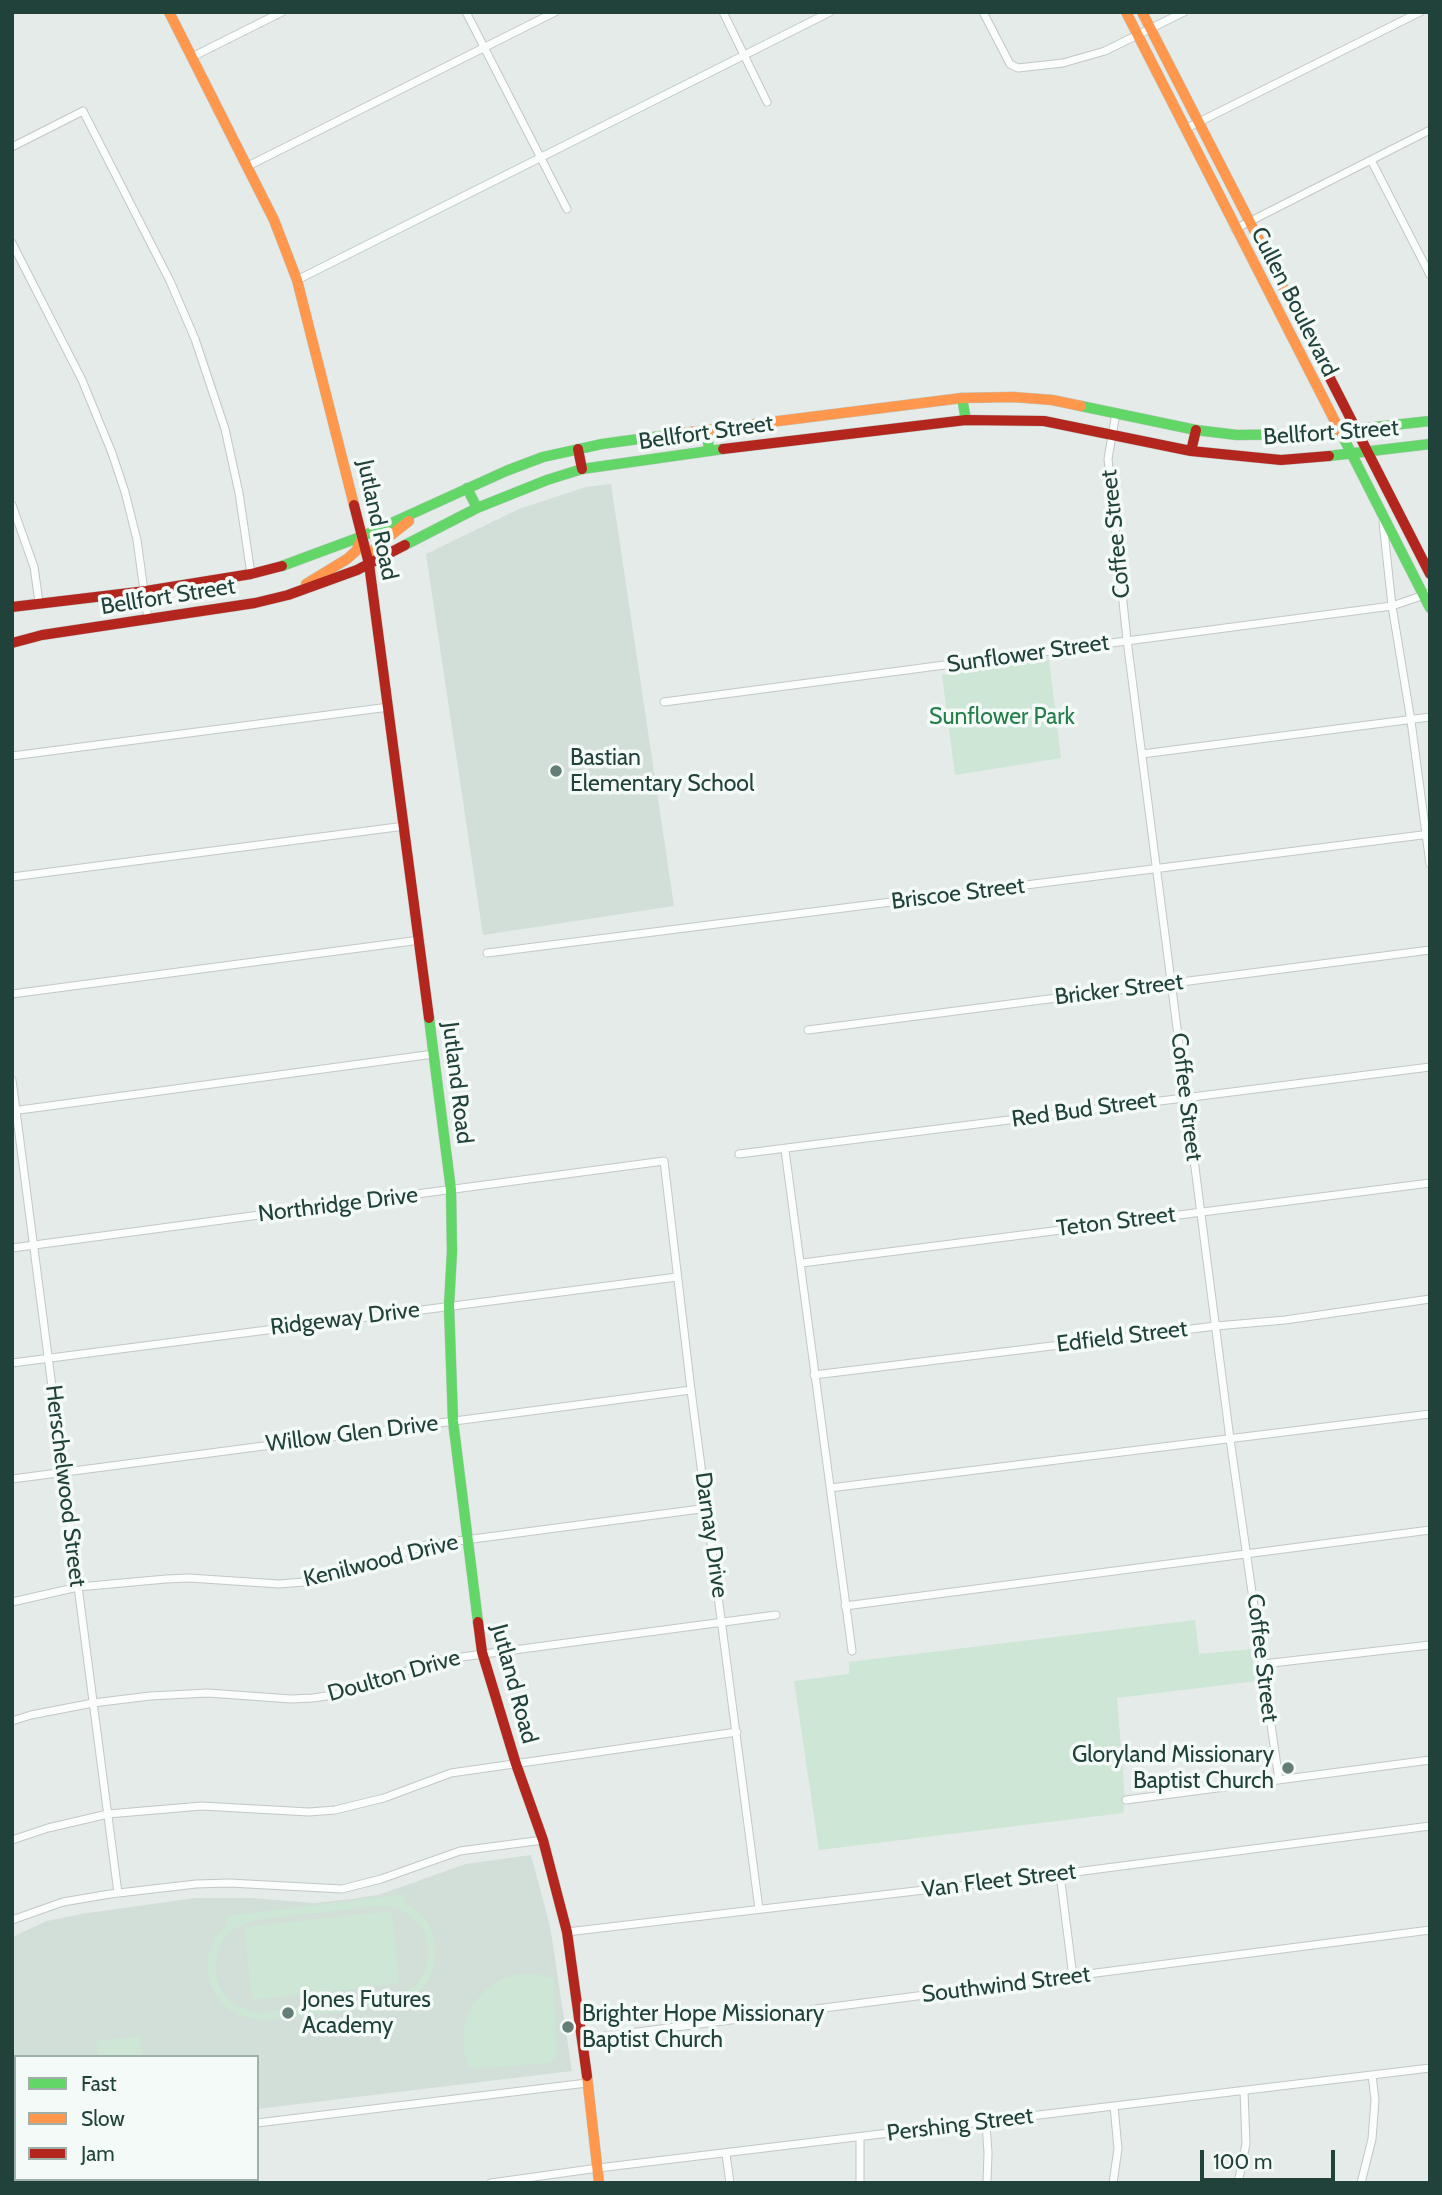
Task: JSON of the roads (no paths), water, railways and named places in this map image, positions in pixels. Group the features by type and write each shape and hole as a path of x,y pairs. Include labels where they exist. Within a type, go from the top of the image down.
{"main road":[{"name":"Jutland Road","path":"169,12 274,220 297,280 369,564 451,1190 449,1306 453,1421 466,1539 482,1652 516,1764 543,1840 567,1932 583,2039 598,2183"},
{"name":"Cullen Boulevard","path":"1126,12 1350,455 1427,595 1430,608"},
{"name":"Cullen Boulevard","path":"1142,12 1430,573"},
{"name":"Bellfort Street","path":"12,607 146,591 251,573 302,559 363,536 467,488 543,457 578,449 707,430 962,398 1013,397 1052,400 1196,429 1269,436 1430,421"},
{"path":"962,398 966,419"},
{"path":"833,414 837,434"},
{"name":"Bellfort Street","path":"12,643 42,635 255,603 288,595 369,564 512,492 582,469 709,451 966,419 1044,421 1191,451 1281,460 1350,455 1430,444"},
{"path":"1191,451 1196,429"},
{"path":"707,430 709,451"},
{"path":"578,449 582,469"},
{"path":"467,488 477,508"},
{"path":"369,564 370,554 376,547 423,510"},
{"path":"288,595 347,559 356,550 363,536"}],"street":[{"path":"192,57 282,12"},
{"path":"466,12 567,209"},
{"path":"248,166 555,12"},
{"path":"723,12 767,102"},
{"path":"297,280 830,12"},
{"path":"984,12 1010,64 1018,68 1063,63 1105,51 1184,12"},
{"path":"1185,129 1420,12"},
{"path":"12,147 83,111 170,281 195,339 225,429 239,493 251,573"},
{"path":"1235,229 1430,130"},
{"path":"1371,160 1430,275"},
{"path":"12,243 82,380 112,453 125,492 146,591 149,620"},
{"name":"Coffee Street","path":"1116,413 1108,459 1127,640 1230,1439 1279,1780"},
{"path":"12,505 34,567 39,602"},
{"path":"1383,518 1392,606 1428,834 1430,864"},
{"name":"Sunflower Street","path":"664,702 1392,606 1427,595"},
{"path":"12,756 389,707"},
{"path":"1142,754 1430,717"},
{"path":"12,877 405,826"},
{"name":"Briscoe Street","path":"486,953 1428,834"},
{"path":"12,994 420,940"},
{"name":"Bricker Street","path":"808,1030 1430,950"},
{"path":"14,1111 434,1054"},
{"name":"Red Bud Street","path":"739,1154 1430,1067"},
{"name":"Herschelwood Street","path":"12,1080 118,1893"},
{"path":"785,1150 852,1651"},
{"name":"Northridge Drive","path":"12,1248 664,1161"},
{"name":"Darnay Drive","path":"664,1161 759,1909"},
{"name":"Teton Street","path":"802,1263 1430,1183"},
{"name":"Ridgeway Drive","path":"12,1363 677,1277"},
{"name":"Edfield Street","path":"814,1375 1285,1320 1430,1299"},
{"name":"Willow Glen Drive","path":"12,1479 691,1390"},
{"path":"830,1489 1430,1414"},
{"name":"Kenilwood Drive","path":"12,1602 78,1587 189,1578 279,1584 304,1582 355,1570 427,1545 708,1508"},
{"path":"845,1606 1430,1530"},
{"name":"Doulton Drive","path":"12,1721 93,1703 150,1696 208,1693 313,1698 339,1694 439,1660 482,1652 776,1615"},
{"path":"1263,1664 1430,1645"},
{"path":"12,1840 48,1828 108,1814 202,1806 309,1812 335,1810 384,1798 451,1773 737,1732"},
{"path":"1126,1800 1430,1760"},
{"name":"Van Fleet Street","path":"567,1932 1060,1874 1430,1826"},
{"path":"12,1920 63,1902 118,1893 229,1883 342,1889 381,1879 460,1851 543,1840"},
{"path":"1060,1874 1073,1976"},
{"name":"Southwind Street","path":"583,2039 1430,1930"},
{"name":"Pershing Street","path":"491,2183 1430,2068"},
{"path":"1361,2183 1375,2116 1372,2075"},
{"path":"259,2123 587,2083"},
{"path":"1238,2183 1246,2144 1244,2091"},
{"path":"1113,2183 1118,2149 1114,2106"},
{"path":"986,2123 987,2183"},
{"path":"860,2137 860,2183"},
{"path":"726,2154 730,2183"}],"place":[{"name":"Bastian Elementary School","path":"556,771"},
{"name":"Gloryland Missionary Baptist Church","path":"1288,1768"},
{"name":"Jones Futures Academy","path":"288,2013"},
{"name":"Brighter Hope Missionary Baptist Church","path":"568,2027"}],"park label":[{"name":"Sunflower Park","path":"1002,717"}]}
